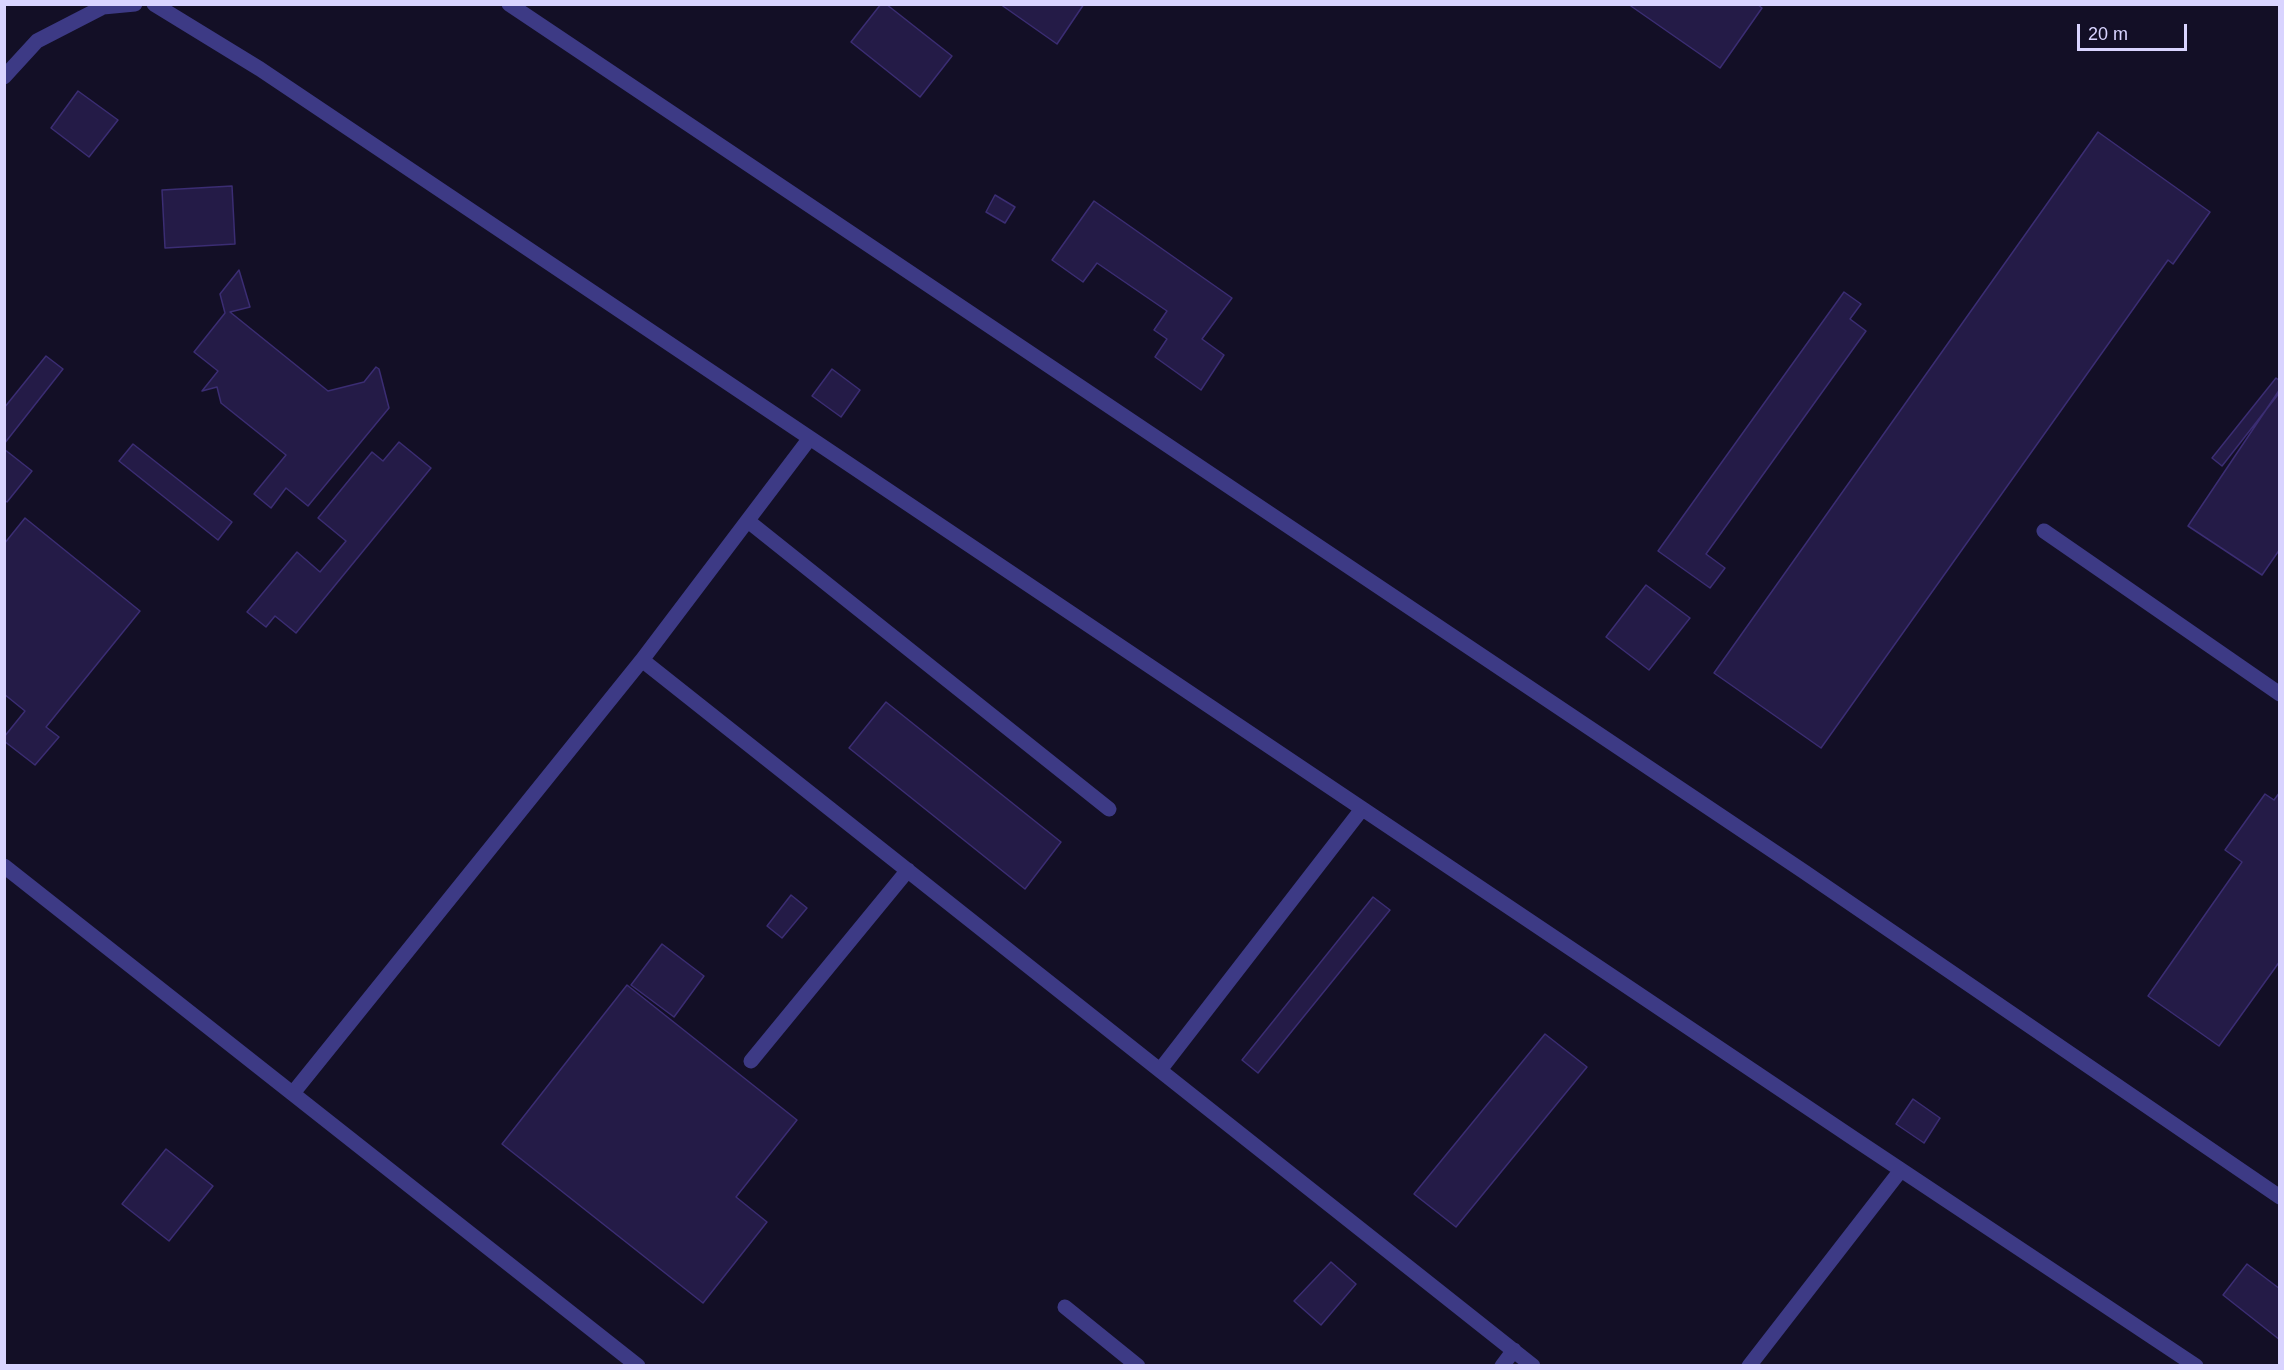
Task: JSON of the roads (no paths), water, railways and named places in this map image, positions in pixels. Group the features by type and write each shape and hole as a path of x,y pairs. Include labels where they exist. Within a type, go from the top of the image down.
{"street":[{"path":"4,77 38,41 103,7 135,4"},
{"path":"154,4 260,69 1901,1170 2196,1365"},
{"path":"509,4 1803,871 2280,1197"},
{"path":"293,1093 642,660 810,438"},
{"path":"748,521 1109,809"},
{"path":"2044,531 2280,694"},
{"path":"642,660 1533,1365"},
{"path":"1161,1070 1362,808"},
{"path":"4,866 638,1365"},
{"path":"752,1061 908,870"},
{"path":"1749,1365 1901,1170"},
{"path":"1065,1307 1138,1365"},
{"path":"1502,1365 1514,1350"}]}
